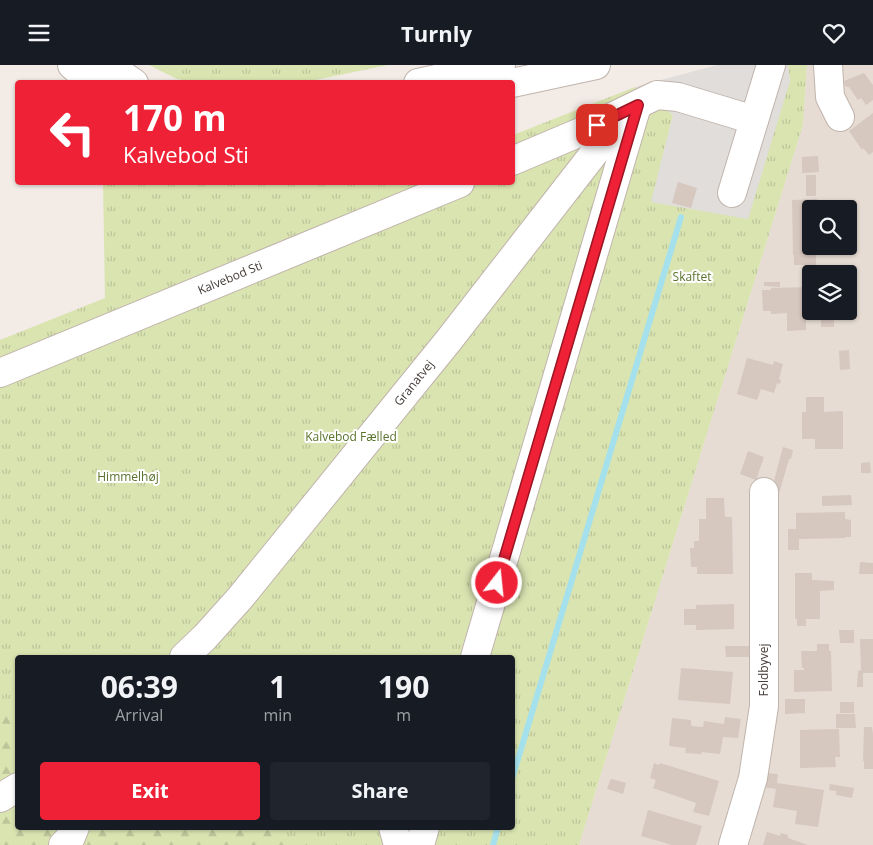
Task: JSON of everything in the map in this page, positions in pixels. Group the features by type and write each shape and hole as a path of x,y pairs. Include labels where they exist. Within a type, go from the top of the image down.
{"street":[{"path":"72,65 90,80"},
{"path":"108,65 130,80"},
{"path":"432,80 501,65"},
{"path":"515,82 596,65"},
{"path":"732,193 771,65"},
{"path":"828,65 830,97 840,117"},
{"path":"515,160 584,131 657,95 678,97 754,120"},
{"path":"476,655 638,105"},
{"name":"Granatvej","path":"186,655 240,598 449,340 609,134 638,105"},
{"name":"Kalvebod Sti","path":"0,373 455,185"},
{"name":"Foldbyvej","path":"733,845 753,778 764,706 764,492"},
{"path":"0,798 15,789"},
{"path":"63,845 71,837 74,830"},
{"path":"394,830 398,845"},
{"path":"420,845 424,830"}],"shaded area":[{"path":"717,65 788,65 790,81 748,219 651,202 673,115 635,87"},
{"path":"807,65 873,65 873,845 579,845 803,125"}],"green space":[{"path":"149,65 388,65 316,80 177,79"},
{"name":"Kalvebod Fælled","path":"788,65 807,65 803,125 579,845 0,845 0,340 105,298 103,185 515,185 515,134 635,87 673,115 660,167 790,81"},
{"path":"0,699 15,712 15,776 0,786"},
{"path":"15,796 15,830 283,830 289,845 0,845 0,805"}],"building":[{"path":"864,73 873,85 873,100 866,105 861,98 858,100 849,87 845,86 844,81"},
{"path":"873,113 873,152 869,155 863,148 862,150 849,131"},
{"path":"818,156 819,172 802,173 802,157"},
{"path":"806,175 816,175 816,196 806,196"},
{"path":"678,182 697,188 691,208 672,203"},
{"path":"817,199 802,200 802,255 816,255 816,265 794,265 792,200"},
{"path":"764,282 780,282 780,287 764,286"},
{"path":"802,287 802,320 806,320 806,330 787,331 787,313 771,314 771,311 763,311 762,290 771,290 771,288"},
{"path":"821,320 834,320 834,327 821,327"},
{"path":"849,350 850,369 840,370 839,351"},
{"path":"747,358 773,365 774,361 783,364 779,379 781,380 780,384 777,383 774,393 761,389 757,400 737,394"},
{"path":"806,397 824,397 824,412 843,411 843,449 815,449 815,439 802,439 802,412 806,412"},
{"path":"783,447 793,450 779,494 771,492"},
{"path":"748,451 764,457 756,480 740,474"},
{"path":"870,462 871,473 861,473 861,463"},
{"path":"851,495 852,505 822,506 822,496"},
{"path":"706,498 724,498 725,517 732,517 733,574 697,574 697,567 691,567 690,548 694,548 694,541 699,541 699,519 706,519"},
{"path":"845,512 845,519 851,520 851,537 799,539 799,550 788,550 788,529 796,529 796,513"},
{"path":"860,562 873,563 873,574 859,574"},
{"path":"795,573 812,573 812,580 834,581 834,590 820,591 820,619 806,619 806,626 797,626 797,619 795,619"},
{"path":"734,604 734,629 696,630 696,625 684,625 684,609 696,609 696,605"},
{"path":"839,630 854,630 854,643 840,643"},
{"path":"860,639 873,639 873,673 863,673 863,687 857,687 858,671 861,670"},
{"path":"817,644 829,644 829,651 831,651 832,691 794,692 794,670 804,670 802,668 801,651 817,651"},
{"path":"725,646 749,646 750,657 726,657"},
{"path":"681,668 733,672 730,704 678,700"},
{"path":"785,699 805,699 805,713 785,714"},
{"path":"840,702 854,702 854,713 840,713"},
{"path":"836,714 855,714 856,728 836,728"},
{"path":"725,717 741,719 738,738 723,737 720,754 685,753 686,748 669,746 672,718 691,720 691,726 703,727 704,721 724,724"},
{"path":"864,727 872,727 873,769 864,769"},
{"path":"839,729 840,757 835,757 836,767 800,768 800,730"},
{"path":"654,763 659,765 660,763 719,781 709,816 693,812 696,803 653,788 656,780 650,778"},
{"path":"765,773 778,774 777,783 824,790 818,827 795,824 797,811 773,807 776,789 763,787"},
{"path":"612,779 626,783 623,794 607,789"},
{"path":"830,784 854,788 852,798 836,795 836,791 829,790"},
{"path":"648,810 702,826 696,845 672,845 641,836"},
{"path":"767,832 780,836 781,833 788,835 788,838 808,845 763,845"}],"waterway":[{"path":"515,769 681,217"},
{"path":"493,845 497,830"}],"route":[{"path":"497,583 638,105 597,125"}],"park label":[{"name":"Skaftet","path":"692,277"},
{"name":"Himmelhøj","path":"128,477"}]}
